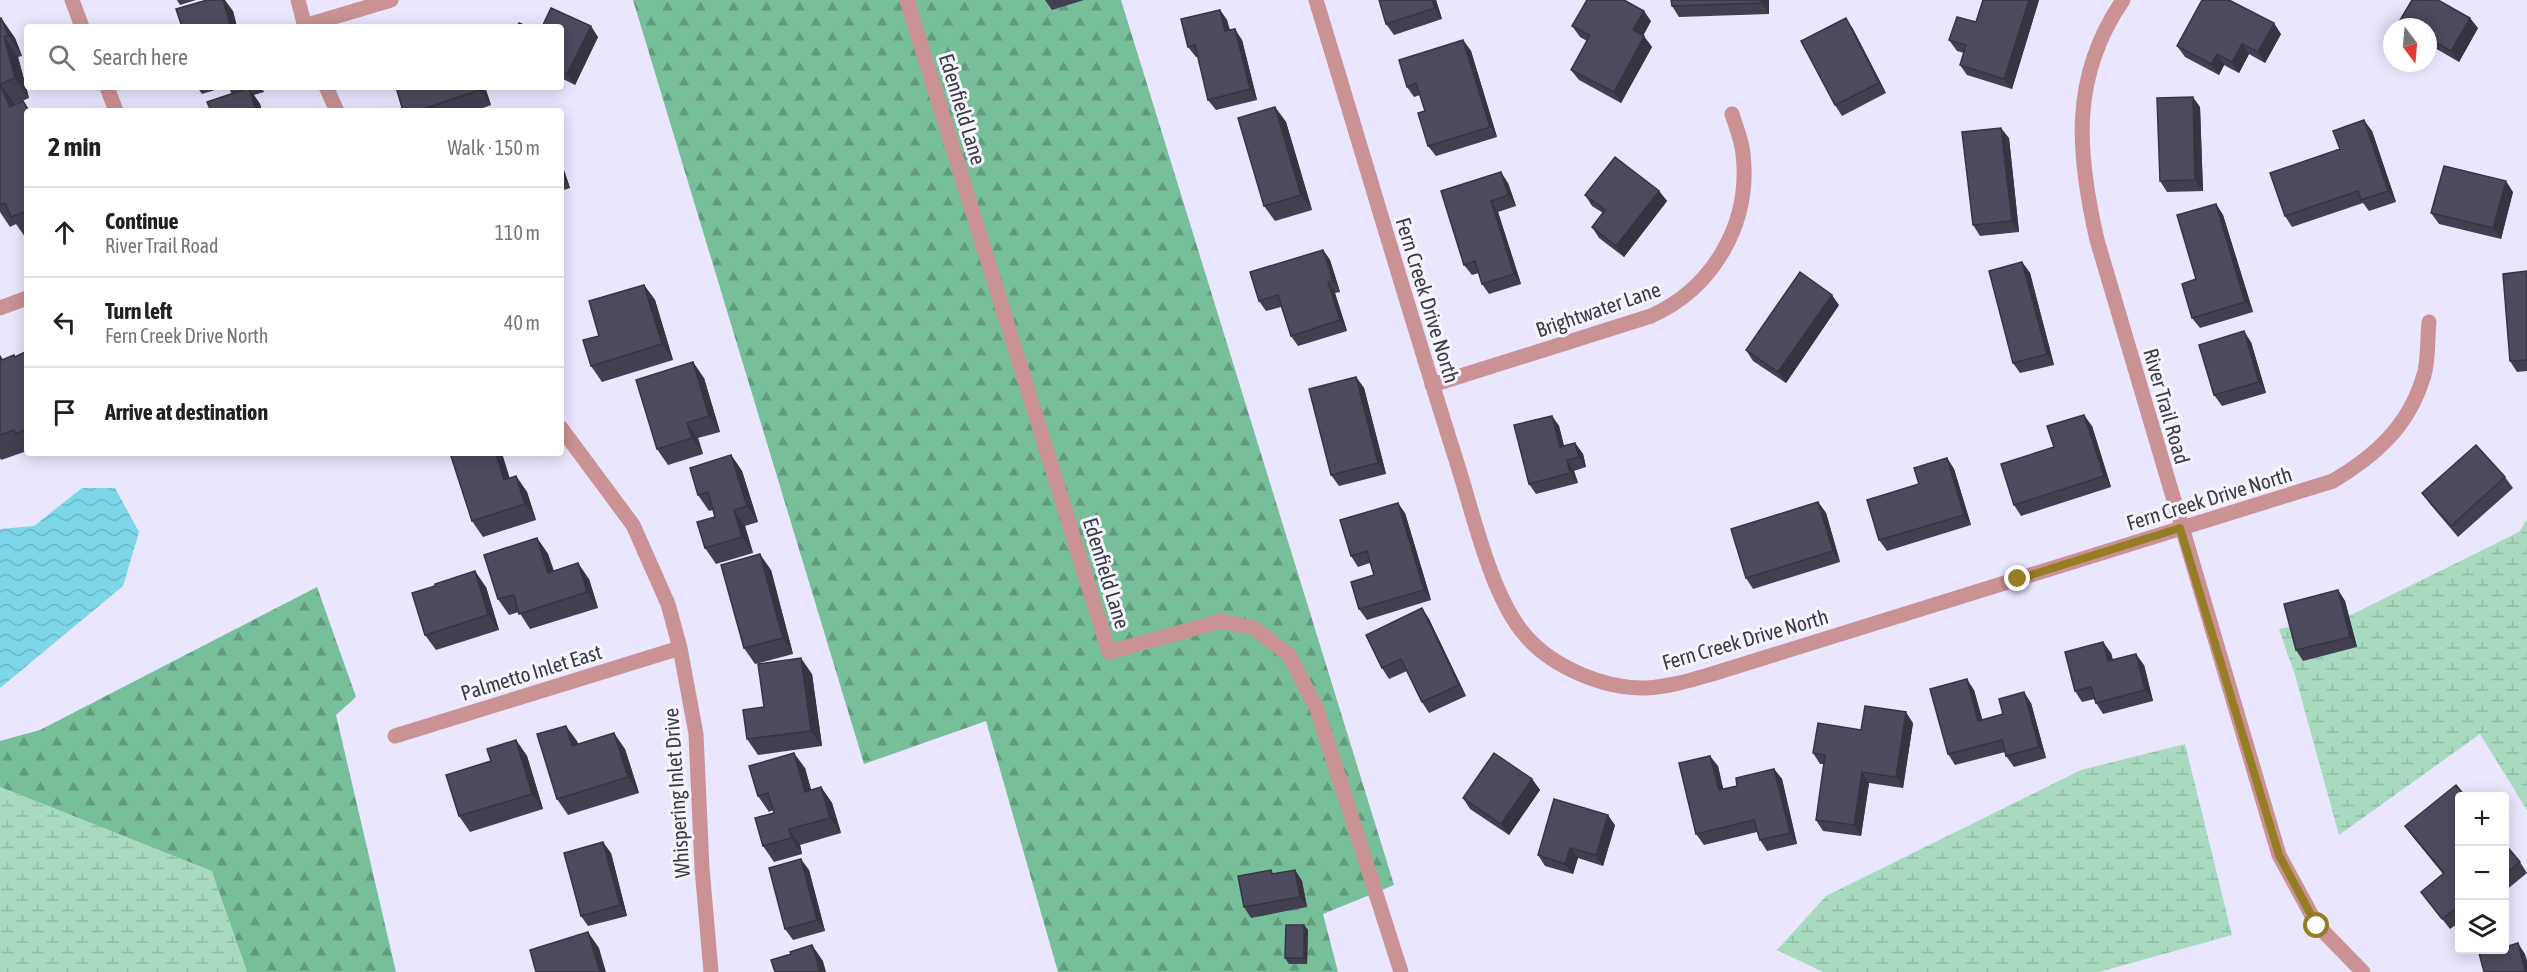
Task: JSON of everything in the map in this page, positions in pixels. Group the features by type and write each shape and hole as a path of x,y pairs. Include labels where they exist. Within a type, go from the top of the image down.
{"street":[{"path":"72,0 81,24"},
{"path":"298,0 304,24"},
{"path":"312,24 391,0"},
{"name":"Edenfield Lane","path":"907,0 1110,652 1221,621 1254,628 1289,655 1317,709 1401,972"},
{"name":"Fern Creek Drive North","path":"1316,0 1432,385 1493,573 1510,616 1526,637 1571,669 1620,685 1646,688 1675,684 1712,674 2333,481 2382,447 2405,415 2424,377 2429,322"},
{"name":"River Trail Road","path":"2123,0 2098,43 2083,95 2084,183 2097,240 2180,528 2279,855 2317,926 2363,972"},
{"path":"108,90 115,108"},
{"path":"327,90 336,108"},
{"name":"Brightwater Lane","path":"1432,385 1651,316 1672,306 1694,289 1720,258 1739,216 1743,190 1743,153 1732,114"},
{"path":"0,309 24,298"},
{"name":"Whispering Inlet Drive","path":"564,432 633,525 668,604 680,648 696,734 702,868 711,972"},
{"name":"Palmetto Inlet East","path":"395,736 680,648"}],"green space":[{"path":"633,0 1121,0 1394,885 1323,914 1338,972 1058,972 986,721 864,764"},
{"path":"2527,519 2527,810 2480,734 2339,835 2295,675 2279,629 2351,615 2519,532"},
{"path":"317,587 356,697 336,715 396,972 247,972 211,871 0,787 0,741 40,730"},
{"path":"2185,744 2232,935 2099,972 1823,972 1777,950 1826,896 2081,770"},
{"path":"0,787 212,871 247,972 0,972"}],"water":[{"path":"82,488 115,488 139,532 123,586 0,688 0,529 34,526"}],"building":[{"path":"207,0 223,0 230,24 181,24 176,9"},
{"path":"1379,0 1432,0 1435,8 1386,24"},
{"path":"1587,0 1624,0 1644,11 1633,30 1644,36 1614,92 1571,70 1590,35 1572,26"},
{"path":"1671,0 1761,0 1762,3 1672,6"},
{"path":"1983,0 2029,0 2004,79 1960,65 1966,45 1949,40 1957,17 1976,22"},
{"path":"2202,0 2229,0 2274,23 2258,52 2242,44 2232,62 2217,54 2211,64 2177,46"},
{"path":"2412,0 2438,0 2470,18 2451,51 2437,43 2437,18 2401,18"},
{"path":"551,8 591,26 567,74 564,72 564,24 543,24"},
{"path":"1220,10 1225,31 1235,29 1250,89 1208,100 1195,45 1188,47 1181,19"},
{"path":"0,18 8,35 4,37 15,78 0,84"},
{"path":"1846,18 1879,83 1835,105 1801,41"},
{"path":"1463,40 1490,127 1428,146 1418,113 1425,111 1416,83 1407,87 1399,60"},
{"path":"0,84 10,107 23,101 27,108 24,108 24,212 11,217 5,203 0,205"},
{"path":"250,90 255,108 210,108 207,102"},
{"path":"397,90 480,90 426,108 402,108"},
{"path":"2193,97 2195,180 2160,181 2157,98"},
{"path":"1275,107 1301,195 1264,206 1238,118"},
{"path":"2364,120 2388,191 2361,200 2358,191 2285,216 2270,173 2340,149 2333,131"},
{"path":"2001,128 2012,221 1973,225 1962,132"},
{"path":"1615,157 1659,191 1616,246 1592,227 1605,210 1585,195"},
{"path":"2444,166 2506,181 2493,228 2431,213"},
{"path":"1501,172 1508,195 1491,201 1514,274 1482,284 1475,261 1464,265 1441,191"},
{"path":"2216,204 2245,302 2192,318 2182,284 2196,279 2177,215"},
{"path":"1323,250 1333,281 1328,282 1340,320 1291,336 1278,295 1259,301 1250,272"},
{"path":"2022,262 2047,354 2013,363 1989,271"},
{"path":"2527,271 2527,360 2510,361 2503,274"},
{"path":"1800,272 1832,295 1778,372 1746,350"},
{"path":"644,285 662,344 591,366 583,340 599,336 589,301"},
{"path":"2244,331 2259,382 2214,395 2199,345"},
{"path":"24,352 24,430 16,434 14,430 0,435 0,356 2,360 14,355 15,357"},
{"path":"693,362 709,416 687,423 692,438 657,449 636,380"},
{"path":"1356,377 1378,463 1331,475 1309,389"},
{"path":"2084,415 2104,476 2014,505 2001,464 2054,447 2047,426"},
{"path":"1552,416 1560,447 1575,443 1579,457 1567,460 1570,473 1529,484 1514,425"},
{"path":"2476,445 2505,477 2451,526 2422,493"},
{"path":"731,455 747,506 734,510 742,537 705,548 697,522 715,517 708,492 698,495 690,468"},
{"path":"451,456 497,456 504,480 516,476 525,504 472,521"},
{"path":"1947,458 1964,515 1879,540 1867,500 1919,484 1914,468"},
{"path":"1818,502 1833,551 1746,578 1731,529"},
{"path":"1398,503 1424,590 1359,609 1351,582 1374,575 1367,551 1351,556 1340,520"},
{"path":"537,538 548,573 578,563 587,592 519,614 514,595 498,599 484,555"},
{"path":"760,554 783,638 744,648 721,565"},
{"path":"475,571 488,615 425,635 412,593"},
{"path":"2338,590 2350,637 2296,650 2284,604"},
{"path":"1422,608 1459,685 1422,702 1401,659 1382,668 1366,635"},
{"path":"2103,642 2108,661 2136,654 2145,690 2096,703 2091,687 2075,691 2065,652"},
{"path":"801,658 811,731 747,739 743,710 764,707 758,664"},
{"path":"1967,679 1978,721 2003,714 1999,699 2024,692 2039,747 2006,756 2002,740 1948,754 1930,689"},
{"path":"1865,706 1906,712 1896,777 1862,772 1854,825 1816,820 1825,755 1813,753 1818,723 1861,730"},
{"path":"566,726 572,746 614,733 628,777 557,799 537,734"},
{"path":"516,740 532,794 459,816 446,775 491,761 487,749"},
{"path":"794,753 805,792 821,787 830,818 789,829 791,838 763,846 755,818 774,813 768,793 758,796 749,766"},
{"path":"1494,753 1532,779 1501,824 1463,798"},
{"path":"1710,756 1719,790 1737,786 1736,778 1774,769 1790,833 1760,840 1754,820 1696,834 1679,763"},
{"path":"2456,785 2462,792 2455,792 2455,909 2442,919 2421,892 2444,873 2405,826"},
{"path":"1554,799 1608,815 1596,855 1570,848 1565,864 1538,855"},
{"path":"603,842 620,905 581,916 564,853"},
{"path":"2509,849 2520,862 2509,871"},
{"path":"801,859 817,920 785,929 769,868"},
{"path":"1271,870 1272,874 1295,870 1300,897 1244,907 1238,876"},
{"path":"1286,925 1304,925 1304,958 1285,958"},
{"path":"588,932 600,972 536,972 530,950"},
{"path":"2518,943 2527,972 2484,972 2479,954 2509,954 2509,946"},
{"path":"812,945 820,972 775,972 771,960"}],"route":[{"path":"2018,579 2180,528 2279,855 2317,926"}]}
